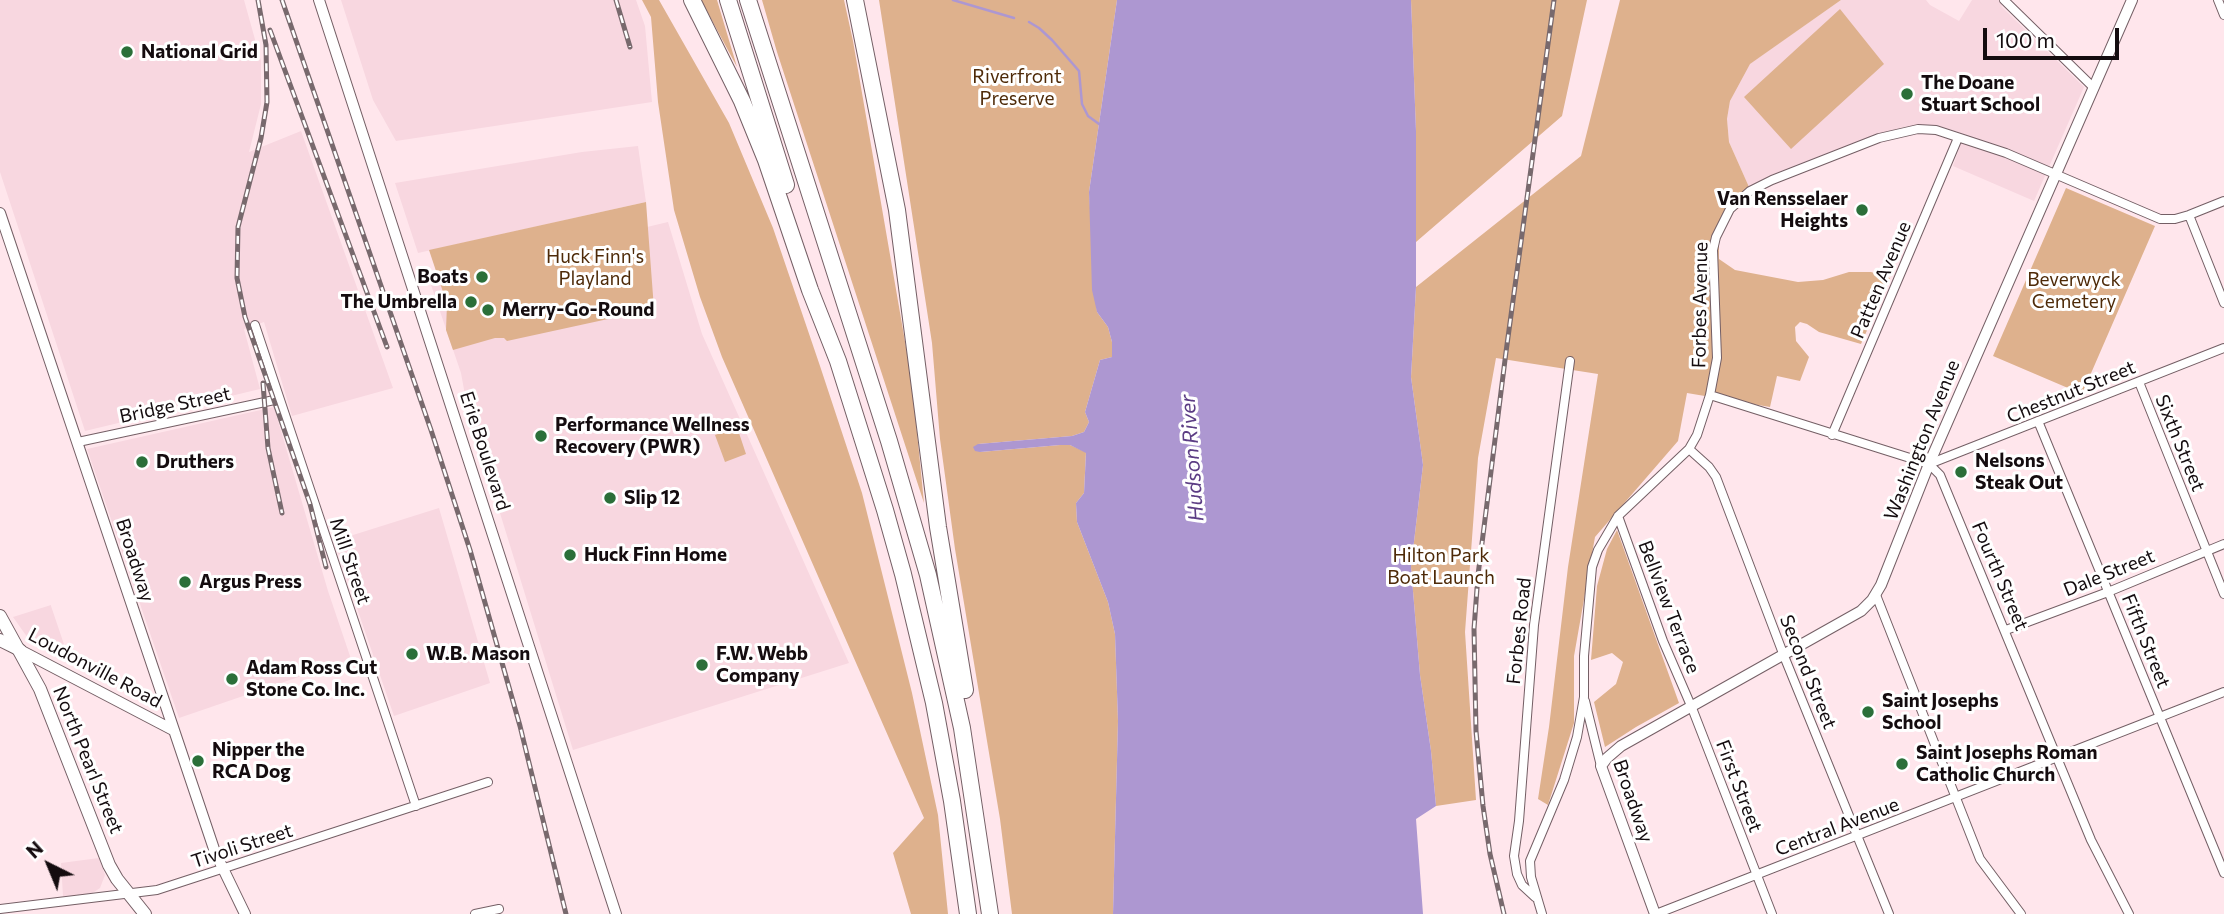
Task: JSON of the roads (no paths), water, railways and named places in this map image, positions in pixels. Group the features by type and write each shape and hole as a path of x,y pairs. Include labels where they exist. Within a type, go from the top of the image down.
{"highway":[{"path":"687,0 705,25"},
{"path":"692,0 754,129 810,290 838,361"},
{"path":"728,0 819,285 838,361 885,510 911,605 940,734 968,914"},
{"path":"748,0 885,428 928,575 962,728 990,914"},
{"path":"855,0 897,210 940,539 981,780 999,914"},
{"path":"962,914 963,870"}],"main road":[{"name":"North Pearl Street","path":"0,616 40,689 109,864 145,914"},
{"name":"Loudonville Road","path":"0,640 20,650"}],"street":[{"name":"Erie Boulevard","path":"319,0 616,914"},
{"path":"2004,0 2094,88"},
{"name":"Washington Avenue","path":"1601,766 1621,746 1861,611 1876,595 1929,464 2133,0"},
{"path":"2220,1 2224,16"},
{"name":"Forbes Avenue","path":"1542,914 1535,897 1530,861 1564,780 1577,737 1584,697 1584,656 1592,567 1598,550 1618,516 1689,449 1697,435 1710,395 1717,358 1713,250 1724,218 1736,203 1750,191 1772,180 1904,131 1936,130 2006,153 2160,219 2175,219 2224,201"},
{"name":"Patten Avenue","path":"1832,435 1958,138"},
{"name":"Broadway","path":"0,213 221,868 245,914"},
{"path":"2189,215 2224,303"},
{"name":"Mill Street","path":"256,325 416,806"},
{"name":"Chestnut Street","path":"1929,464 2224,348"},
{"name":"Forbes Road","path":"1535,897 1522,885 1514,856 1534,625 1570,361"},
{"name":"Sixth Street","path":"2138,382 2224,594"},
{"path":"1710,395 1929,464"},
{"name":"Bridge Street","path":"78,442 279,399"},
{"name":"Fifth Street","path":"2038,421 2224,873"},
{"name":"Second Street","path":"1689,449 1716,477 1784,656 1889,914"},
{"name":"Fourth Street","path":"1929,464 1943,480 2091,839 2129,914"},
{"name":"Bellview Terrace","path":"1618,516 1663,641 1692,708"},
{"name":"Dale Street","path":"2006,630 2224,544"},
{"path":"1876,595 1980,859 2021,914"},
{"name":"Loudonville Road","path":"20,650 173,730"},
{"name":"Central Avenue","path":"1656,914 1958,798 2224,691"},
{"name":"Broadway","path":"1584,697 1601,766 1656,914"},
{"name":"First Street","path":"1692,708 1772,914"},
{"name":"Tivoli Street","path":"0,909 157,890 488,782"},
{"path":"475,914 499,909"}],"water":[{"name":"Hudson River","path":"1117,0 1411,0 1416,131 1416,287 1411,377 1423,465 1411,567 1420,675 1436,806 1416,819 1423,914 1113,914 1118,721 1115,634 1108,602 1077,522 1076,503 1084,493 1086,453 1070,445 980,452 973,447 978,444 1072,436 1084,432 1089,422 1085,412 1100,360 1112,357 1108,327 1097,312 1092,290 1089,192"}],"waterway":[{"path":"953,0 1014,18"},
{"path":"1029,22 1052,40 1079,71 1082,104 1088,116 1099,124"}],"railway":[{"path":"258,0 266,45 267,102 261,138 238,227 237,278 245,317 310,504 326,567"},
{"path":"282,0 470,550 520,726 566,914"},
{"path":"616,0 630,47"},
{"path":"1504,914 1490,854 1483,806 1476,731 1474,629 1478,575 1506,352 1554,0"},
{"path":"270,30 387,347"},
{"path":"263,383 268,448 282,513"}],"place":[{"name":"National Grid","path":"127,52"},
{"name":"The Doane Stuart School","path":"1907,94"},
{"name":"Van Rensselaer Heights","path":"1862,210"},
{"name":"Boats","path":"482,277"},
{"name":"The Umbrella","path":"471,302"},
{"name":"Merry-Go-Round","path":"488,310"},
{"name":"Performance Wellness Recovery (PWR)","path":"541,436"},
{"name":"Druthers","path":"142,462"},
{"name":"Nelsons Steak Out","path":"1961,472"},
{"name":"Slip 12","path":"610,498"},
{"name":"Huck Finn Home","path":"570,555"},
{"name":"Argus Press","path":"185,582"},
{"name":"W.B. Mason","path":"412,654"},
{"name":"F.W. Webb Company","path":"702,665"},
{"name":"Adam Ross Cut Stone Co. Inc.","path":"232,679"},
{"name":"Saint Josephs School","path":"1868,712"},
{"name":"Nipper the RCA Dog","path":"198,761"},
{"name":"Saint Josephs Roman Catholic Church","path":"1902,764"}],"park label":[{"name":"Riverfront Preserve","path":"1017,88"},
{"name":"Huck Finn's Playland","path":"595,268"},
{"name":"Beverwyck Cemetery","path":"2074,291"},
{"name":"Hilton Park Boat Launch","path":"1441,567"}]}
